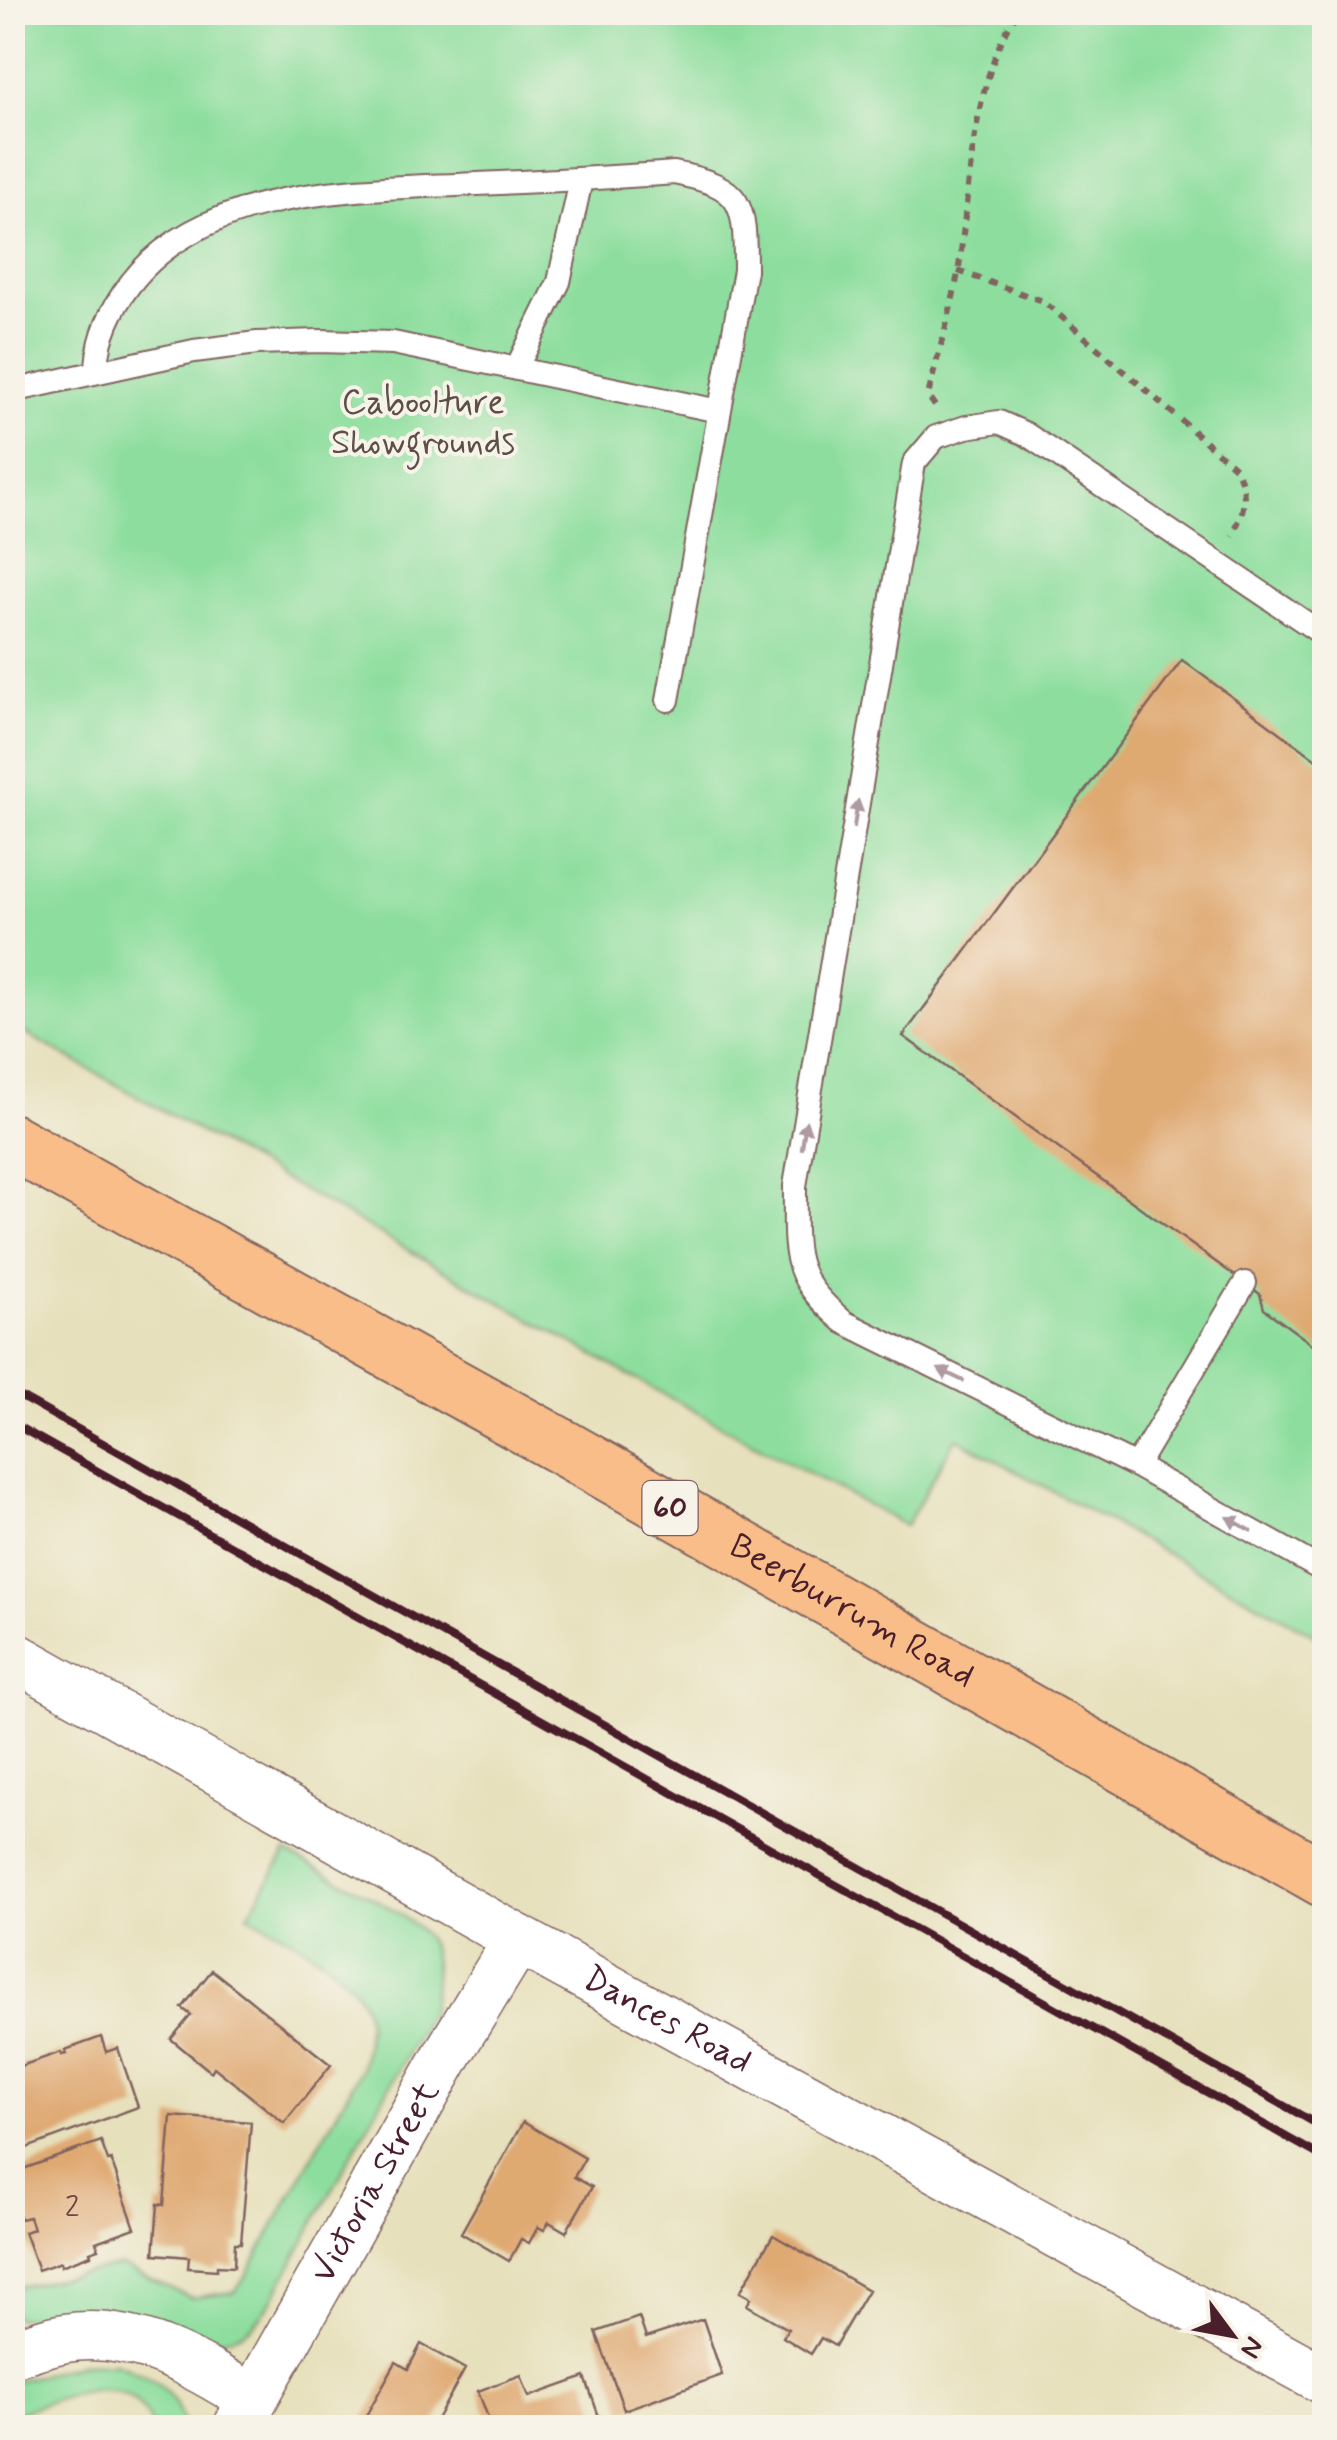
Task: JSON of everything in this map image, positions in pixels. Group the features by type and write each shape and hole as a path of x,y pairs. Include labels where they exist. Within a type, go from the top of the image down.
{"main road":[{"name":"Beerburrum Road","path":"12,1142 564,1448 1324,1879"}],"street":[{"name":"Dances Road","path":"12,1655 518,1940 1324,2380"},
{"name":"Victoria Street","path":"245,2414 449,2052 518,1940"},
{"path":"12,2353 66,2338 124,2338 176,2356 245,2414"}],"lane":[{"path":"97,372 104,330 140,269 189,230 216,219 299,198 382,189 674,173 712,181 734,196 745,225 745,270 668,700"},
{"path":"516,370 560,282 581,180"},
{"path":"12,391 194,351 319,341 393,344 719,411"},
{"path":"1324,635 1026,434 999,422 936,436 914,464 795,1186 798,1268 814,1297 844,1322 1136,1466 1324,1571"},
{"path":"1136,1466 1245,1283"}],"path":[{"path":"952,431 928,396 958,271 974,132 998,53 1018,12"},
{"path":"958,271 1043,301 1236,468 1245,488 1246,507 1230,539 1214,559"}],"green space":[{"name":"Caboolture Showgrounds","path":"13,13 1324,13 1324,1640 956,1438 906,1526 641,1382 13,1026"},
{"path":"286,1852 384,1904 418,1928 431,1947 434,1974 431,2010 271,2302 252,2326 234,2336 217,2339 198,2338 105,2309 13,2317 13,2288 120,2266 192,2298 234,2292 247,2275 361,2069 367,2035 361,1999 350,1984 318,1956 248,1915"},
{"path":"115,2363 139,2373 168,2393 184,2427 152,2427 141,2407 127,2395 110,2390 71,2394 13,2414 13,2382 81,2364"}],"building":[{"path":"1182,660 1324,765 1324,1353 1264,1309 1260,1294 903,1036"},
{"path":"212,1970 331,2065 284,2123 214,2067 211,2072 171,2039 191,2015 182,2008"},
{"path":"101,2037 106,2052 118,2048 138,2107 16,2152 12,2141 12,2069 61,2052 66,2054 65,2050"},
{"path":"171,2116 251,2122 241,2243 235,2243 234,2267 188,2268 189,2257 154,2254 158,2204 164,2205"},
{"path":"523,2122 585,2158 574,2177 592,2187 566,2232 549,2222 544,2230 538,2227 529,2243 521,2239 509,2261 461,2233"},
{"path":"101,2141 135,2228 96,2242 99,2249 91,2255 38,2270 24,2232 33,2229 29,2217 20,2219 12,2197 12,2173"},
{"path":"773,2235 868,2290 835,2346 821,2338 811,2354 783,2337 788,2329 747,2305 751,2298 740,2292"},
{"path":"639,2317 646,2338 703,2319 722,2375 624,2410 596,2332"},
{"path":"421,2344 465,2369 432,2428 359,2428 396,2362 408,2369"},
{"path":"521,2375 529,2397 585,2377 603,2428 492,2428 478,2391"}],"railway":[{"path":"12,1392 1324,2128"},
{"path":"12,1423 1324,2158"}]}
